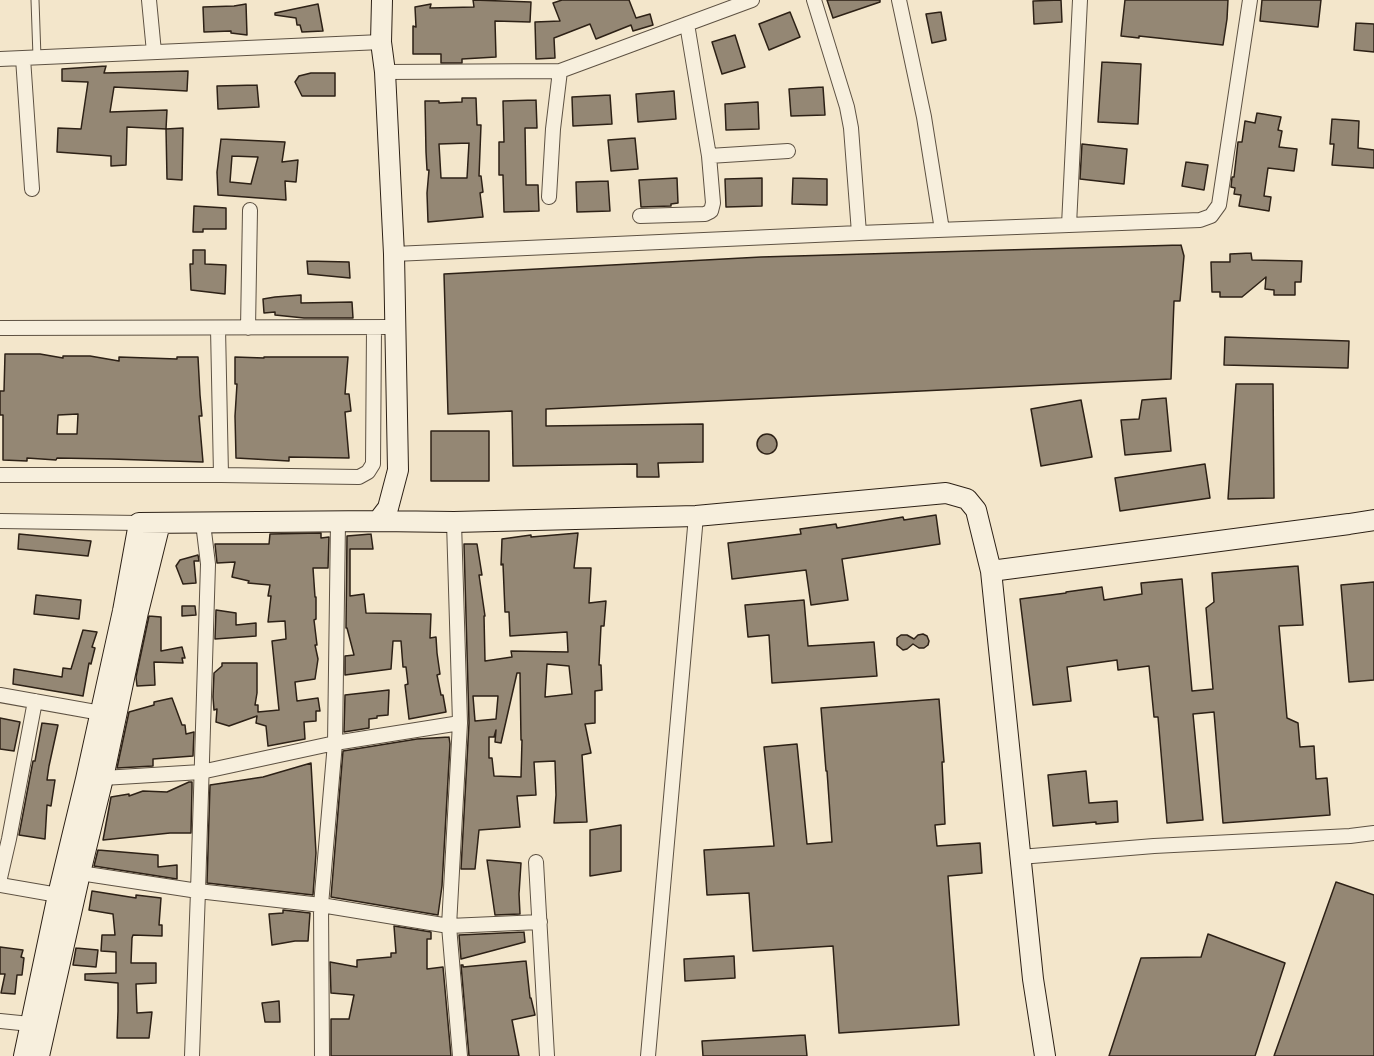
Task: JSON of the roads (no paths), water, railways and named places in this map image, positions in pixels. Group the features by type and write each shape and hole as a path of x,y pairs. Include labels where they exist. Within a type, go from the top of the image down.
{"main road":[{"path":"378,521 388,508 398,470 394,254 385,72 381,42 382,0"},
{"path":"24,1056 58,895 101,713 139,523 454,522 696,516 946,493 967,499 976,510 991,571 1033,979 1045,1056"},
{"path":"991,571 1374,520"},
{"path":"39,1056 104,778 138,612 160,523"}],"street":[{"path":"149,0 153,52"},
{"path":"385,72 560,71 752,0"},
{"path":"814,0 847,107 851,128 859,233"},
{"path":"899,0 924,117 942,230"},
{"path":"1069,225 1080,0"},
{"path":"394,254 1200,220 1211,216 1219,205 1250,0"},
{"path":"640,216 705,214 711,211 713,203 709,156 687,24"},
{"path":"0,59 381,42"},
{"path":"30,58 32,189"},
{"path":"549,197 553,129 560,71"},
{"path":"709,156 788,151"},
{"path":"248,328 250,210"},
{"path":"0,328 394,327"},
{"path":"218,328 221,475"},
{"path":"0,474 358,477 368,472 373,464 374,328"},
{"path":"648,1056 696,516"},
{"path":"0,521 139,523"},
{"path":"322,1056 321,904 335,743 338,521"},
{"path":"454,522 459,723 449,926 460,1056"},
{"path":"192,1056 208,564 203,523"},
{"path":"0,695 101,713"},
{"path":"0,878 35,701"},
{"path":"104,778 201,772 335,743 459,723"},
{"path":"1020,857 1154,846 1374,833"},
{"path":"536,862 547,1056"},
{"path":"80,873 198,891 321,904 449,926 540,922"},
{"path":"0,885 58,895"},
{"path":"0,1021 30,1024"}],"lane":[{"path":"30,58 35,0"}]}
